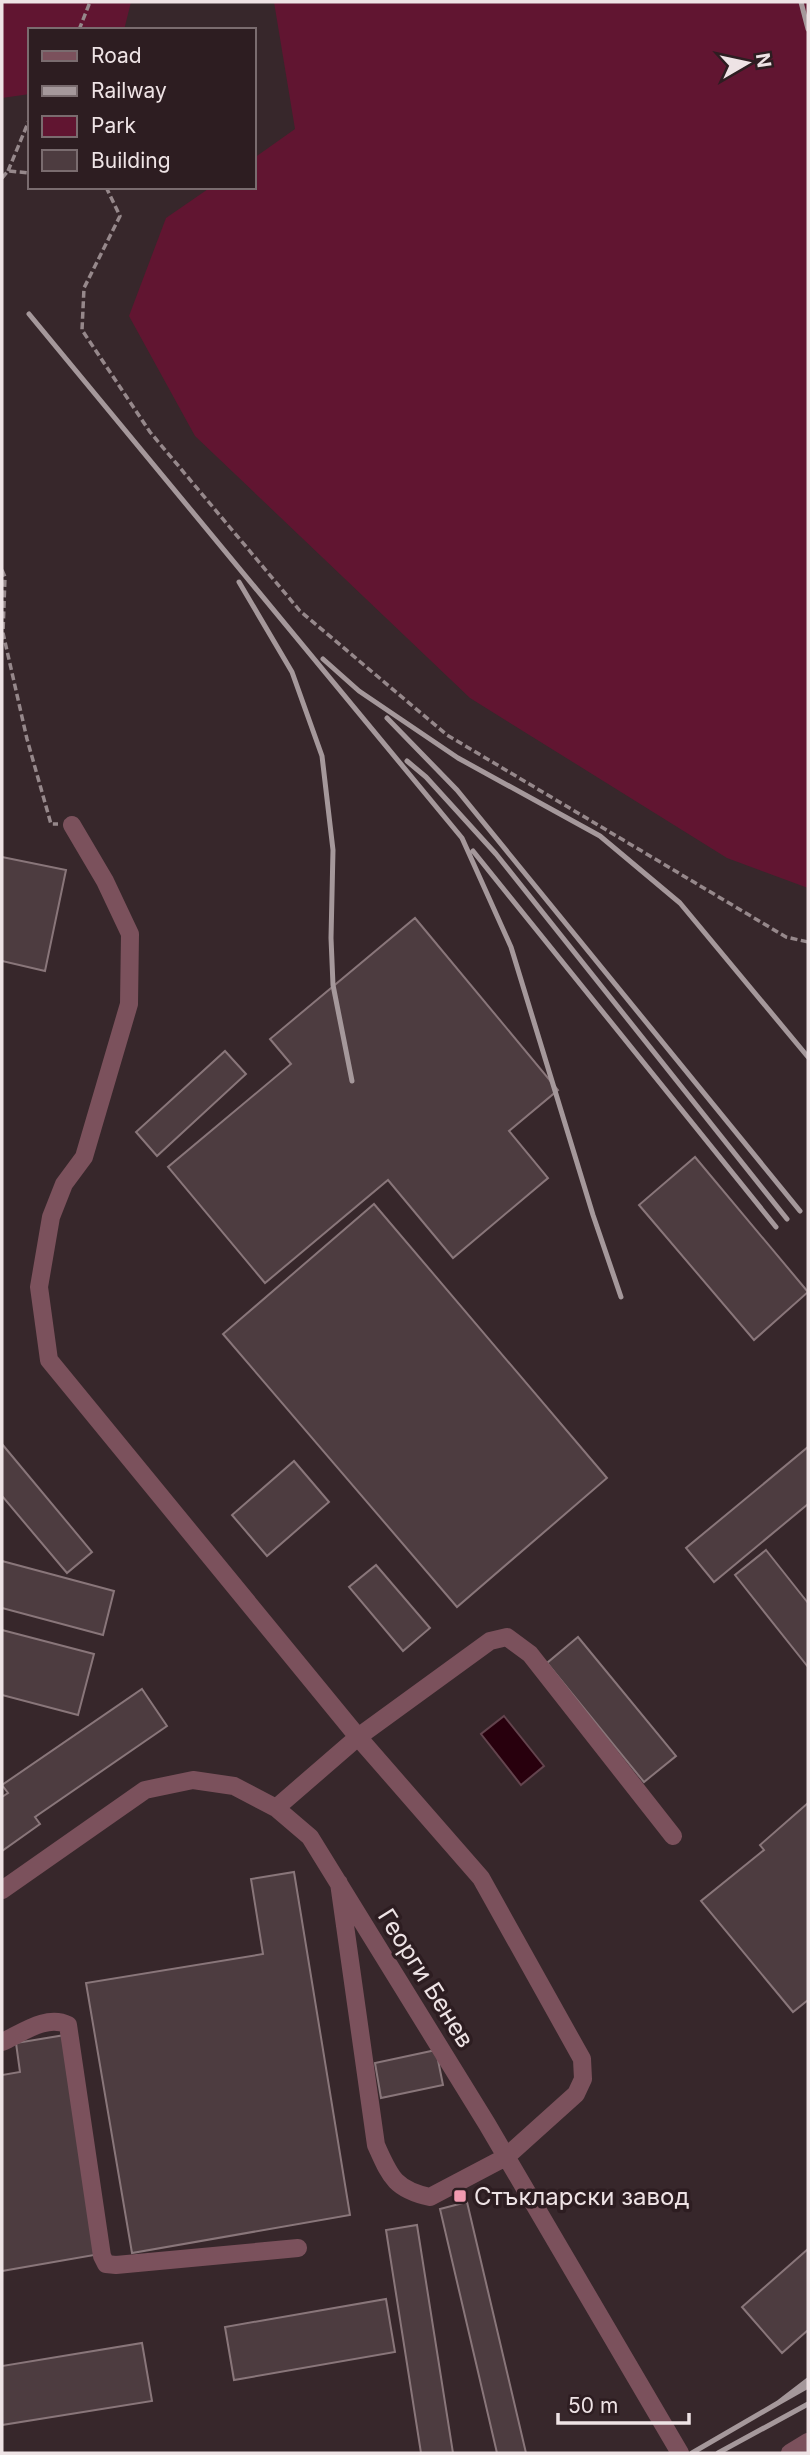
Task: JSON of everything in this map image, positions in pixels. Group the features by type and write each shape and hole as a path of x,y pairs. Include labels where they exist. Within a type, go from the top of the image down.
{"street":[{"path":"72,825 105,881 130,934 129,1004 84,1157 64,1184 51,1217 39,1287 49,1360 358,1737 481,1878 582,2059 583,2079 576,2094 506,2157 430,2197 413,2193 390,2177 376,2145 339,1883"},
{"path":"276,1808 358,1737 490,1641 507,1637 530,1654 673,1836"},
{"name":"Георги Бенев","path":"2,1889 145,1790 192,1780 203,1781 234,1786 276,1808 310,1837 339,1883 506,2157 680,2453"},
{"path":"2,2042 48,2021 58,2020 68,2025 102,2256 106,2264 298,2248"},
{"path":"790,2453 808,2442"}],"path":[{"path":"80,28 90,2"},
{"path":"2,178 8,171 28,123"},
{"path":"8,171 28,173"},
{"path":"107,189 120,216 83,288 82,330 150,432 300,611 447,735 786,937 808,942"},
{"path":"2,570 5,577 4,633 30,751 51,824 72,825"}],"green space":[{"path":"2,2 131,2 124,28 28,28 28,94 2,98"},
{"path":"274,2 808,2 808,888 727,858 470,698 195,436 129,316 166,218 208,189 256,189 256,157 295,129"}],"shaded area":[{"path":"504,1716 544,1766 521,1785 481,1734"}],"building":[{"path":"2,857 66,870 45,971 2,961"},
{"path":"415,918 558,1090 509,1131 548,1178 453,1258 388,1180 265,1283 168,1167 291,1064 270,1039"},
{"path":"225,1051 246,1074 157,1156 136,1132"},
{"path":"695,1157 808,1292 754,1340 639,1205"},
{"path":"374,1204 607,1478 457,1607 223,1334"},
{"path":"2,1444 92,1552 67,1573 2,1496"},
{"path":"808,1447 808,1504 714,1582 686,1548"},
{"path":"294,1461 329,1502 267,1556 232,1515"},
{"path":"766,1550 808,1603 808,1667 735,1575"},
{"path":"2,1561 114,1591 103,1635 2,1608"},
{"path":"376,1565 430,1628 403,1651 349,1587"},
{"path":"2,1630 94,1654 78,1715 2,1695"},
{"path":"578,1637 676,1756 644,1782 547,1663"},
{"path":"142,1689 167,1726 35,1817 40,1824 2,1851 2,1797 8,1793 2,1785"},
{"path":"808,1803 808,2000 793,2012 701,1901 764,1850 760,1845"},
{"path":"294,1872 350,2215 132,2253 86,1983 263,1954 251,1879"},
{"path":"65,2035 100,2254 2,2271 2,2075 20,2072 16,2043"},
{"path":"436,2050 443,2085 381,2098 375,2063"},
{"path":"467,2202 526,2453 497,2453 440,2209"},
{"path":"417,2225 453,2453 421,2453 386,2230"},
{"path":"808,2249 808,2330 782,2353 742,2307"},
{"path":"386,2299 395,2352 234,2380 225,2327"},
{"path":"142,2343 152,2401 2,2425 2,2366"}],"railway":[{"path":"801,2 808,29"},
{"path":"29,314 462,838 511,947 593,1215 621,1297"},
{"path":"239,582 292,672 322,756 333,850 333,985 352,1081"},
{"path":"323,659 359,691 458,758 600,836 680,903 808,1057"},
{"path":"387,718 457,790 800,1211"},
{"path":"407,761 426,777 496,854 787,1219"},
{"path":"473,851 776,1227"},
{"path":"808,2380 778,2403 808,2386"},
{"path":"692,2453 778,2403"},
{"path":"718,2453 808,2404"}],"place":[{"name":"Стъкларски завод","path":"460,2196"}]}
